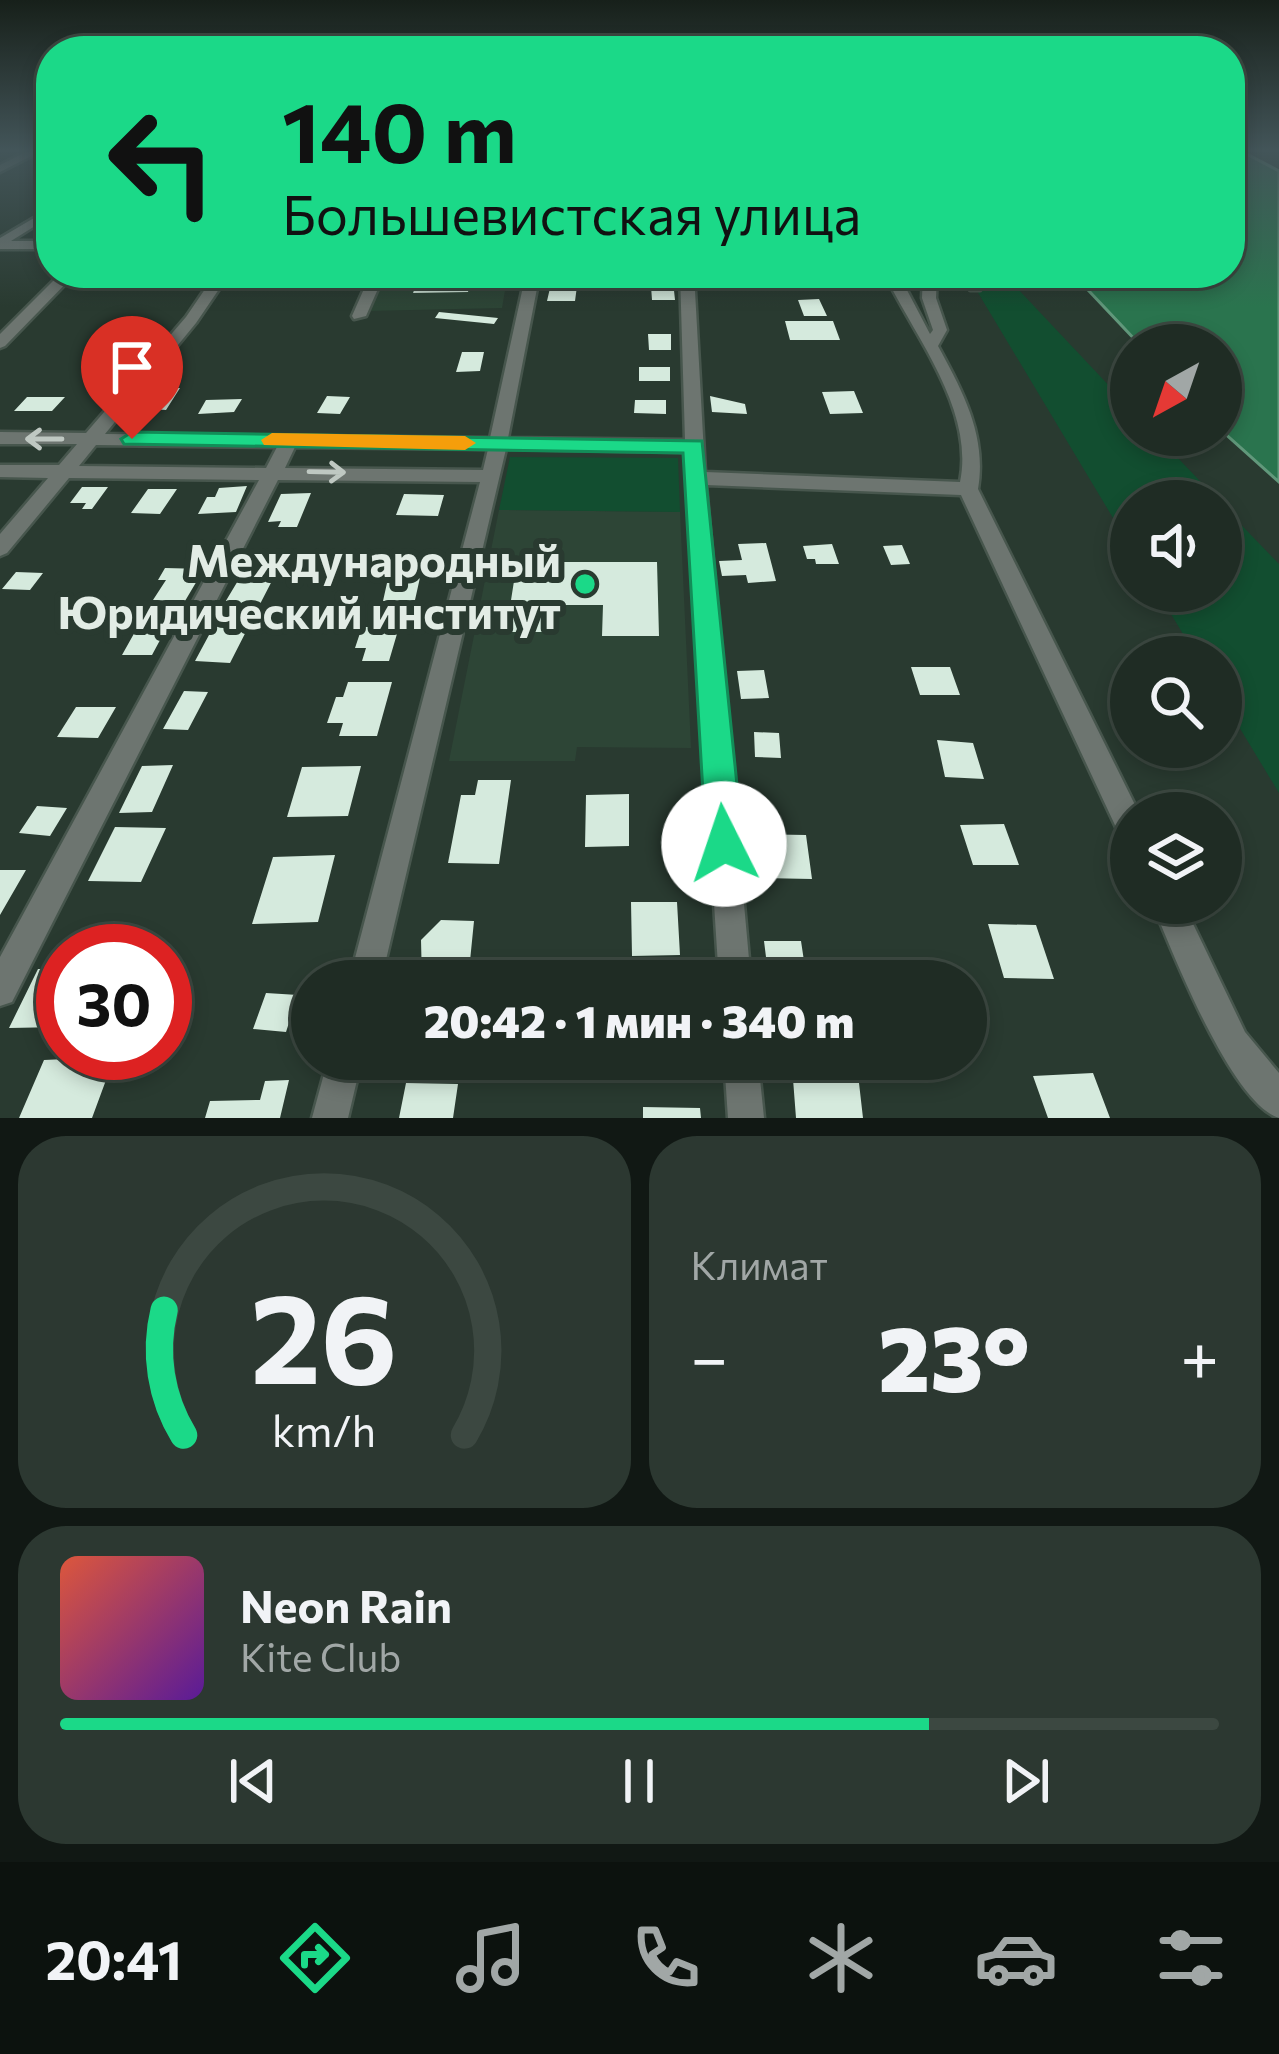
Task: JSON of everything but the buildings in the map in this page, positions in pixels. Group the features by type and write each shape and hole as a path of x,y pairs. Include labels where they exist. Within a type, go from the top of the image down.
{"street":[{"path":"0,244 36,221"},
{"path":"0,244 36,245"},
{"path":"0,343 54,288"},
{"path":"0,548 211,288"},
{"path":"359,316 371,288"},
{"path":"369,960 491,476 529,288"},
{"path":"688,288 694,446 733,960"},
{"path":"899,288 931,345 972,444 974,474 968,489 1114,792"},
{"path":"929,288 940,329 931,345"},
{"path":"0,438 694,446"},
{"path":"0,990 290,440"},
{"path":"0,471 491,476"},
{"path":"697,478 968,489"},
{"path":"1177,924 1233,1044 1279,1101"},
{"path":"330,1118 340,1080"},
{"path":"743,1080 746,1118"}],"shaded area":[{"path":"1245,203 1279,203 1279,482 1242,449 1242,324 1120,324 1086,288 1245,288"},
{"path":"377,288 505,288 502,308 368,311"},
{"path":"1017,288 1110,387 1110,456 1176,456 1199,480 1110,480 1110,513 977,291"},
{"path":"510,457 678,458 680,512 499,510"},
{"path":"499,510 680,512 691,748 577,747 575,761 449,761"},
{"path":"1242,526 1279,564 1279,793 1242,732 1242,636 1184,636 1170,612 1242,612"}],"slow traffic":[{"path":"272,440 465,443"}],"place":[{"name":"Международный Юридический институт","path":"585,584"}],"route":[{"path":"132,439 694,446 724,844"}]}
